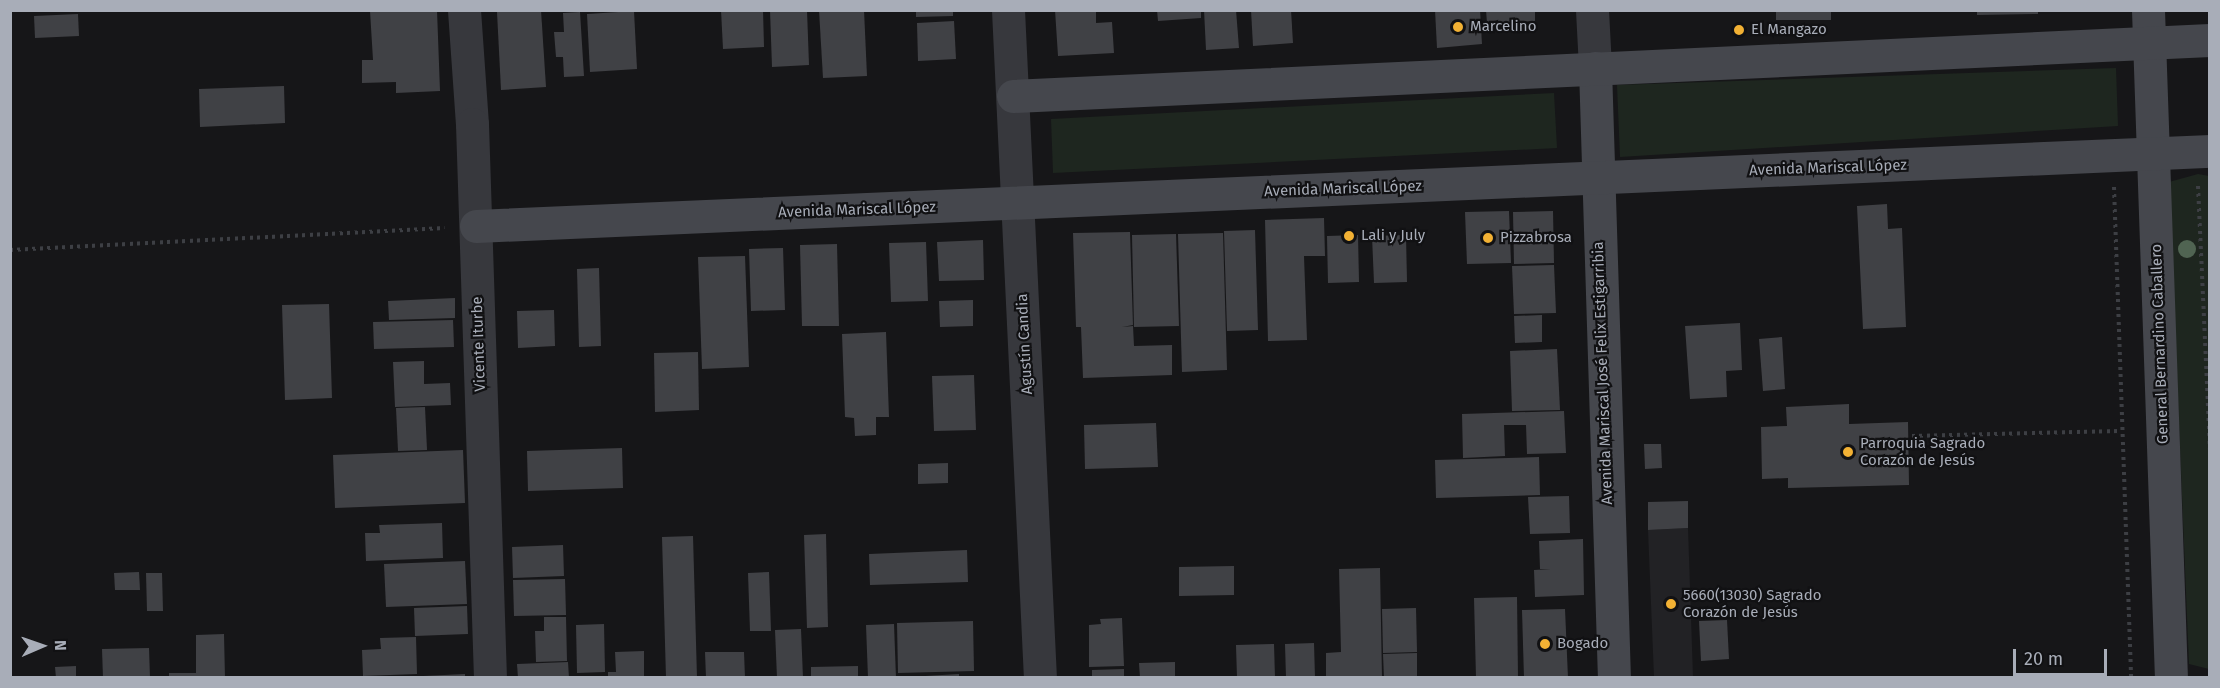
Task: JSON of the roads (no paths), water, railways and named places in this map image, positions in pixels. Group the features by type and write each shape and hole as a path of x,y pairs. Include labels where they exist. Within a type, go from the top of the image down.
{"street":[{"name":"Vicente Iturbe","path":"464,10 476,226 490,678"},
{"name":"Agustín Candia","path":"1008,10 1040,678"},
{"path":"1592,10 1595,68"},
{"name":"General Bernardino Caballero","path":"2148,10 2171,678"},
{"path":"1013,96 2210,40"},
{"name":"Avenida Mariscal José Felix Estigarribia","path":"1595,68 1614,678"},
{"name":"Avenida Mariscal López","path":"476,226 2210,151"}],"place":[{"name":"Marcelino","path":"1458,27"},
{"name":"El Mangazo","path":"1739,30"},
{"name":"Lali y July","path":"1349,236"},
{"name":"Pizzabrosa","path":"1488,238"},
{"name":"Parroquia Sagrado Corazón de Jesús","path":"1848,452"},
{"name":"5660(13030) Sagrado Corazón de Jesús","path":"1671,604"},
{"name":"Bogado","path":"1545,644"}]}
